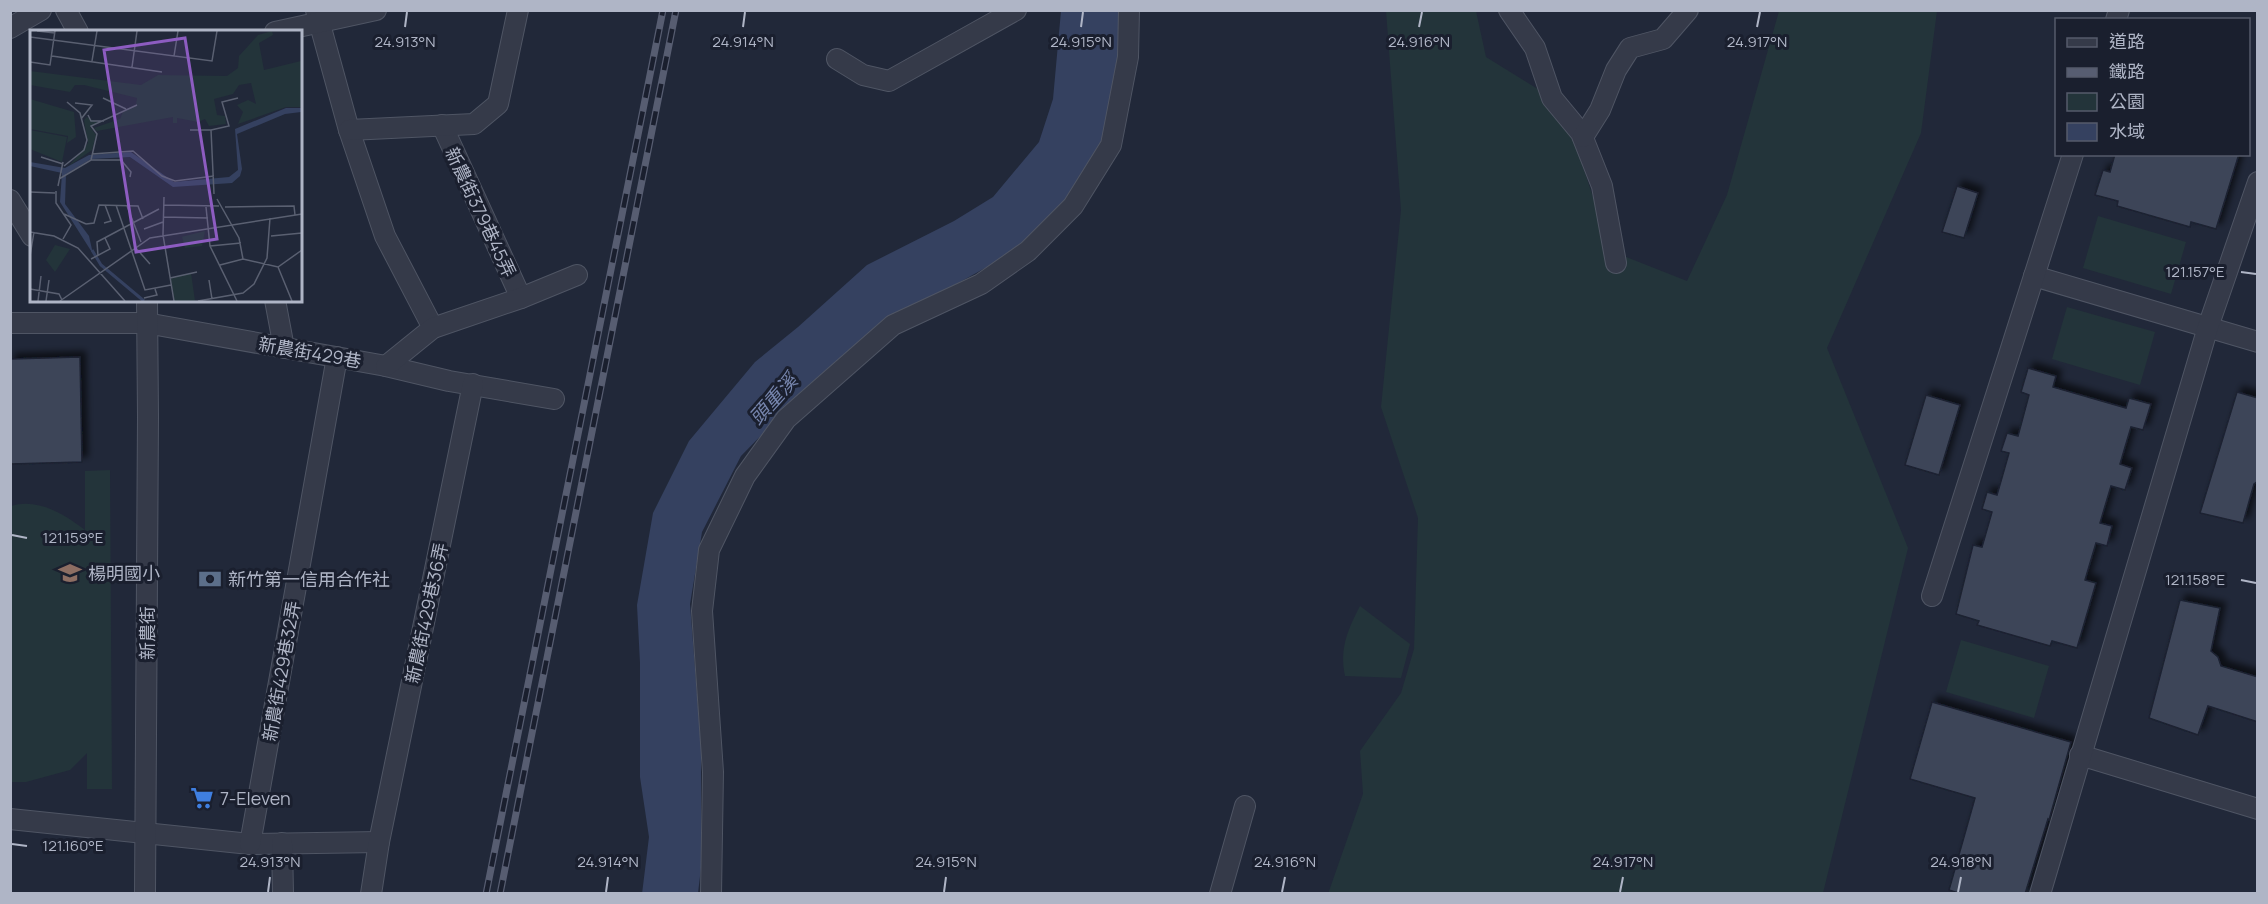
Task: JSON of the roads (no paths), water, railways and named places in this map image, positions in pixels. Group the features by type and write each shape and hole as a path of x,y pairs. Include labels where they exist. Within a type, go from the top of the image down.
{"street":[{"path":"10,28 41,10"},
{"path":"66,10 77,30"},
{"path":"280,30 317,16 376,10"},
{"name":"新農街379巷45弄","path":"349,130 474,124 498,104 518,10"},
{"path":"837,59 863,75 889,81 1016,10"},
{"path":"711,894 712,772 702,611 709,550 745,476 786,419 892,325 981,284 1028,251 1073,206 1112,145 1128,57 1129,10"},
{"path":"1509,10 1534,48 1552,98 1583,137 1602,186 1616,263"},
{"path":"1583,137 1600,110 1616,70 1630,48 1663,39 1688,10"},
{"path":"317,16 349,130 384,236 433,328"},
{"name":"新農街379巷45弄","path":"442,125 521,298"},
{"path":"1932,596 2072,156"},
{"path":"2040,894 2208,327 2258,182"},
{"path":"10,200 30,233"},
{"path":"386,366 433,328 521,298 577,275"},
{"path":"2034,276 2258,342"},
{"name":"新農街","path":"145,894 147,302"},
{"path":"275,302 284,348"},
{"name":"新農街429巷","path":"10,323 146,323 554,399"},
{"name":"新農街429巷32弄","path":"250,844 337,357"},
{"name":"新農街429巷36弄","path":"371,894 379,842 473,384"},
{"path":"2080,755 2258,809"},
{"path":"1220,894 1245,806"},
{"path":"10,819 146,835 250,844 379,842"},
{"path":"282,843 283,894"}],"water":[{"name":"頭重溪","path":"1061,11 1122,11 1120,61 1103,139 1081,181 1051,218 1028,240 1003,258 935,296 780,416 741,456 702,532 690,604 701,746 701,868 698,893 642,894 649,837 640,777 640,663 637,605 653,513 689,441 755,362 867,265 954,221 993,197 1039,142 1053,99"}],"railway":[{"path":"486,894 663,10"},
{"path":"500,894 676,10"}],"place":[{"name":"楊明國小","path":"70,573"},
{"name":"新竹第一信用合作社","path":"210,579"},
{"name":"7-Eleven","path":"202,798"}]}
